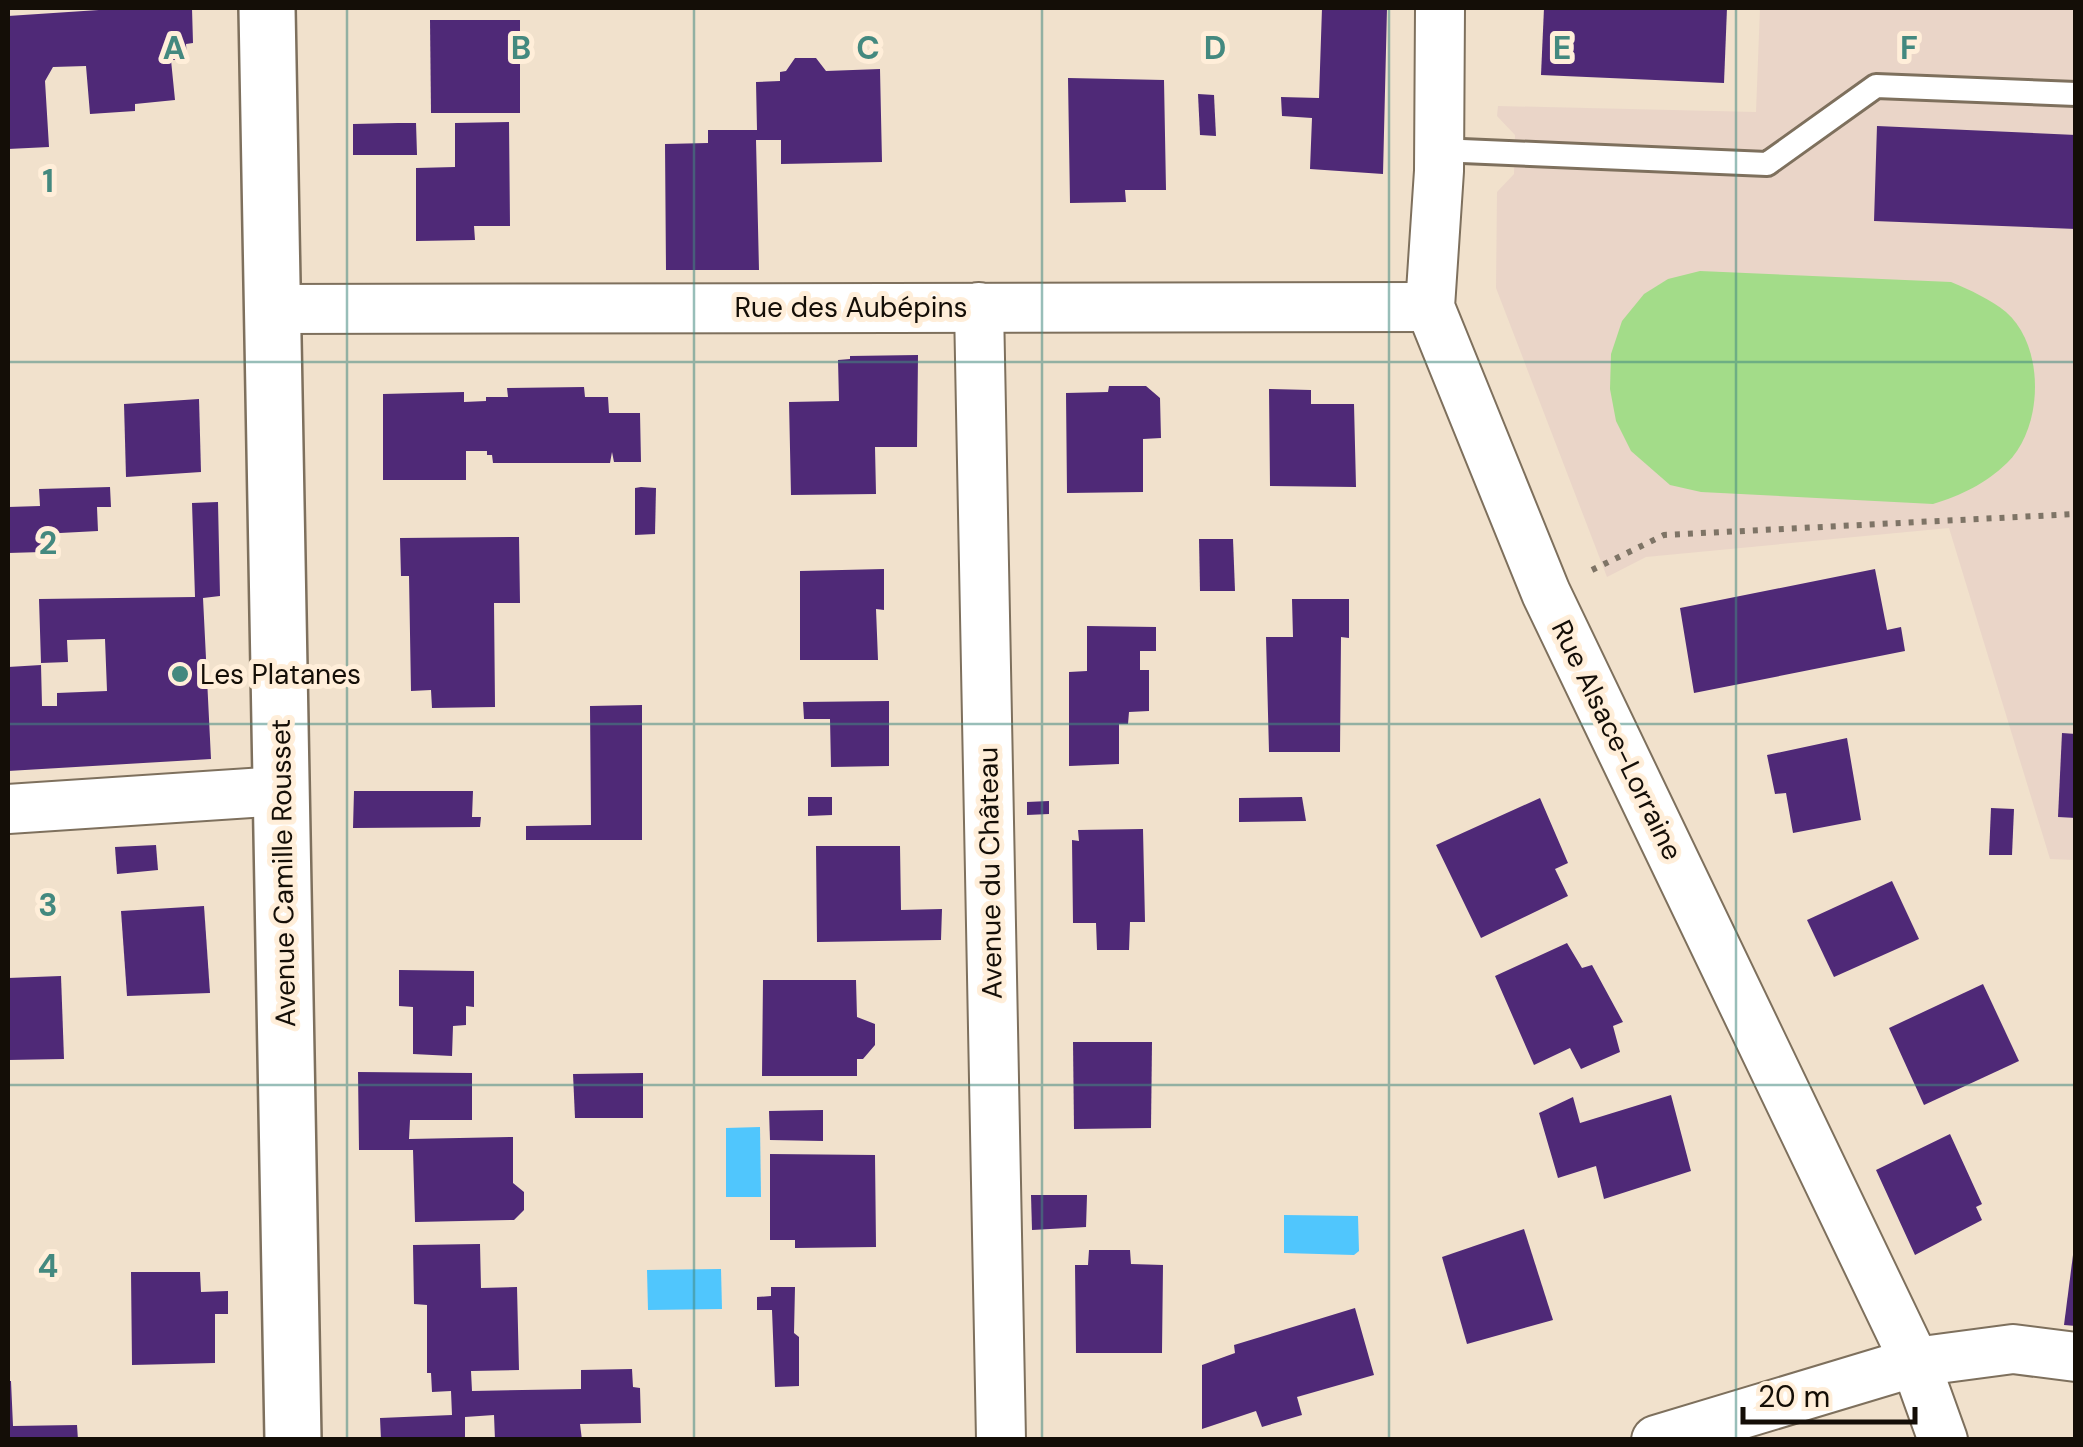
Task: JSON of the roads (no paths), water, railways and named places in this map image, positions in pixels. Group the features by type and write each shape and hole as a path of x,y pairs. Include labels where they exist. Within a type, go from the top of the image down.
{"street":[{"name":"Avenue Camille Rousset","path":"267,8 293,1440"},
{"name":"Rue Alsace-Lorraine","path":"1440,8 1439,150 1430,306 1546,593 1916,1362 1944,1440"},
{"name":"Rue des Aubépins","path":"273,309 1430,306"},
{"name":"Avenue du Château","path":"979,307 1002,1440"},
{"path":"8,809 281,791"},
{"path":"1656,1440 1916,1362 2013,1349 2076,1357"}],"lane":[{"path":"1439,150 1767,164 1876,86 2076,94"}],"water":[{"path":"760,1127 761,1197 726,1197 726,1128"},
{"path":"1284,1215 1358,1216 1359,1251 1354,1255 1284,1253"},
{"path":"721,1269 722,1309 648,1310 647,1270"}],"place":[{"name":"Les Platanes","path":"180,674"}]}
